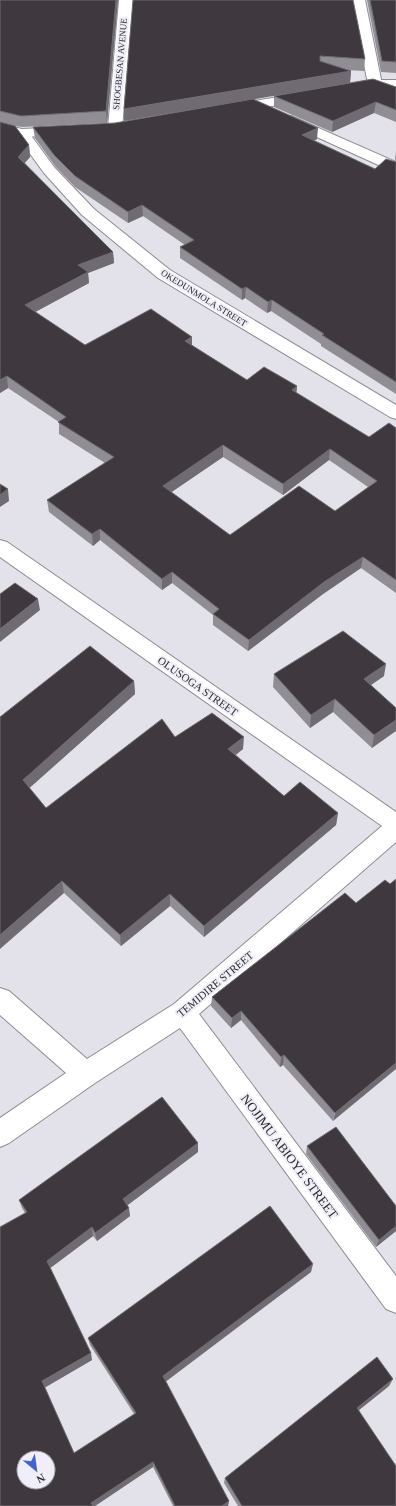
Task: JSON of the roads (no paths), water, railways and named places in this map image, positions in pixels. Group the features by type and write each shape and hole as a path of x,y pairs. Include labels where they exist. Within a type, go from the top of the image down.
{"street":[{"name":"SHOGBESAN AVENUE","path":"115,128 126,0"},
{"path":"358,0 375,84"},
{"path":"340,90 375,84 396,84"},
{"path":"225,110 318,94"},
{"path":"257,105 396,168"},
{"path":"100,129 131,125"},
{"path":"0,128 22,133 76,130"},
{"name":"OKEDUNMOLA STREET","path":"22,133 49,170 88,212 164,274 396,413"},
{"name":"OLUSOGA STREET","path":"0,547 396,824"},
{"name":"TEMIDIRE STREET","path":"0,1134 86,1074 183,1012 396,828"},
{"path":"0,999 86,1074"},
{"name":"NOJIMU ABIOYE STREET","path":"183,1012 396,1299"}]}
